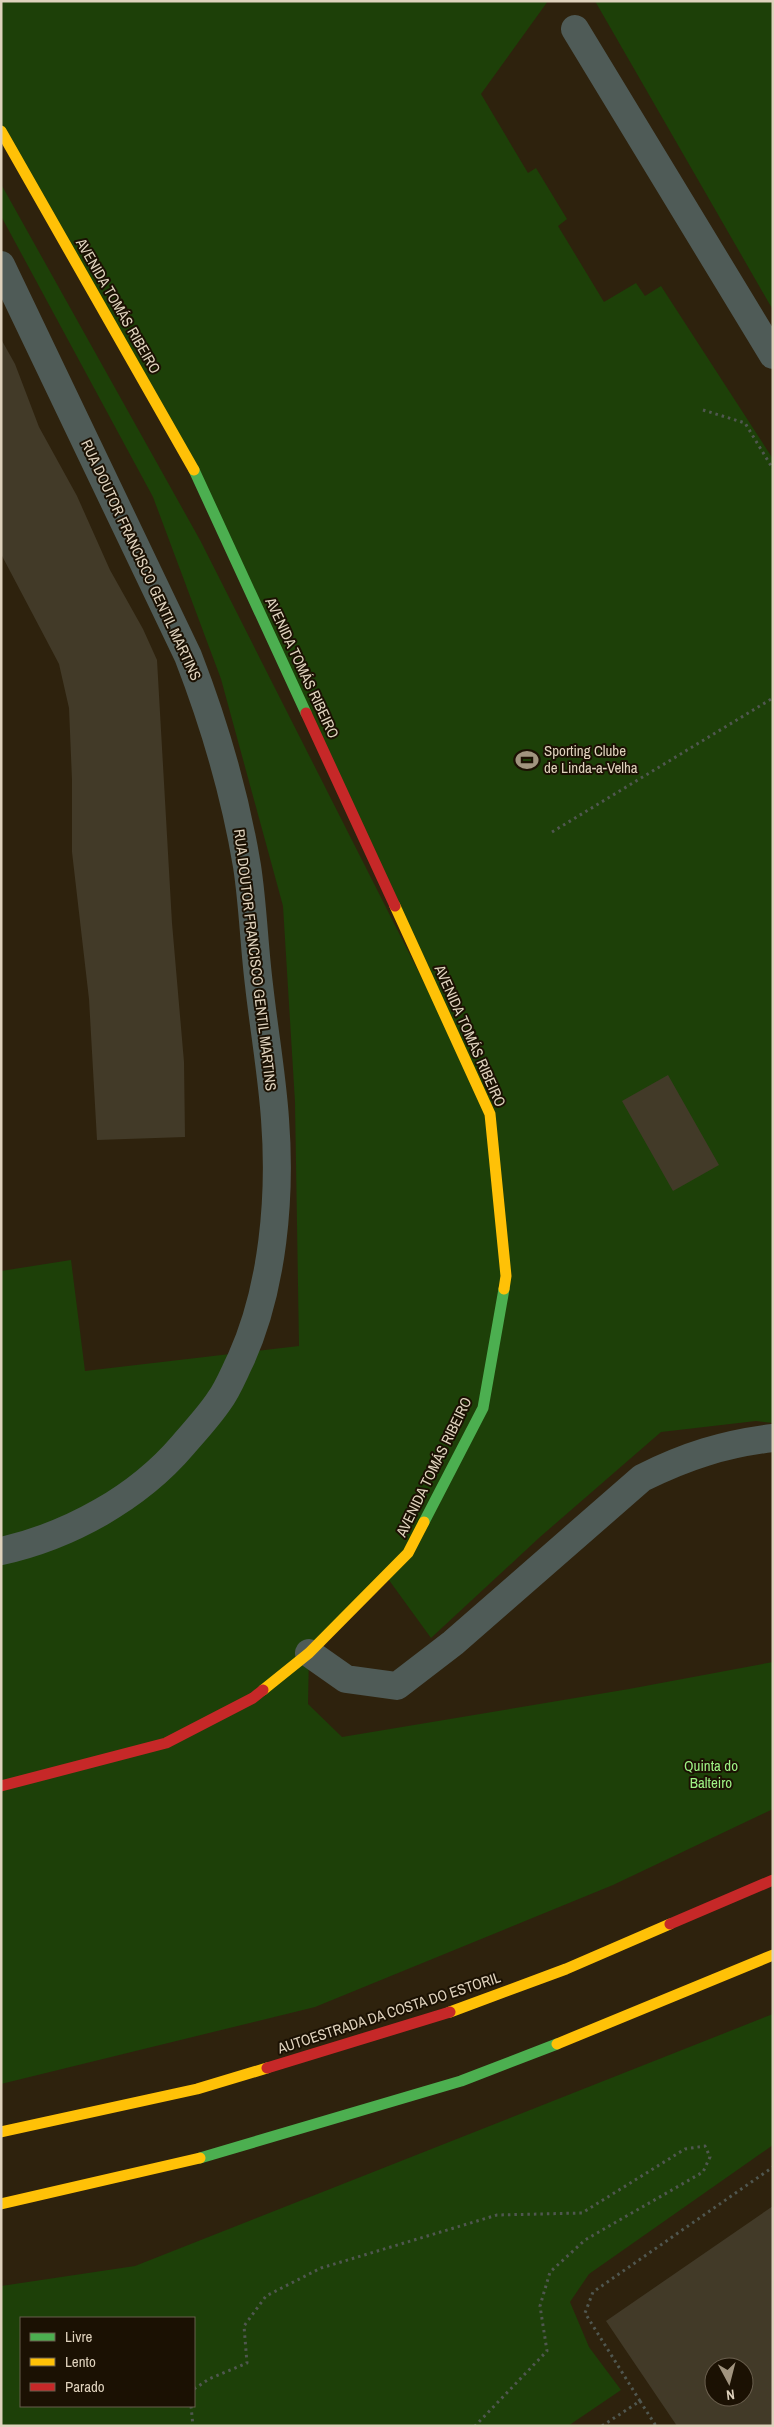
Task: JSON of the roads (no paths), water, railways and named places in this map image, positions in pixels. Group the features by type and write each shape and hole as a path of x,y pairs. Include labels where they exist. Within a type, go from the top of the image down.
{"main road":[{"name":"AVENIDA TOMÁS RIBEIRO","path":"1,131 199,479 490,1114 506,1276 483,1408 408,1553 309,1653 253,1698 166,1743 1,1786"},
{"name":"AUTOESTRADA DA COSTA DO ESTORIL","path":"1,2132 197,2089 457,2010 575,1965 773,1880"},
{"path":"1,2204 206,2157 461,2081 610,2023 773,1954"}],"street":[{"path":"575,29 773,355"},
{"name":"RUA DOUTOR FRANCISCO GENTIL MARTINS","path":"1,266 188,656 224,766 236,810 247,868 253,943 275,1120 276,1179 268,1271 251,1337 220,1400 170,1460 117,1502 59,1533 1,1551"},
{"path":"309,1653 346,1678 397,1686 453,1643 642,1478 678,1460 718,1447 773,1438"}],"place":[{"name":"Sporting Clube de Linda-a-Velha","path":"527,760"}],"park label":[{"name":"Quinta do Balteiro","path":"711,1774"}]}
